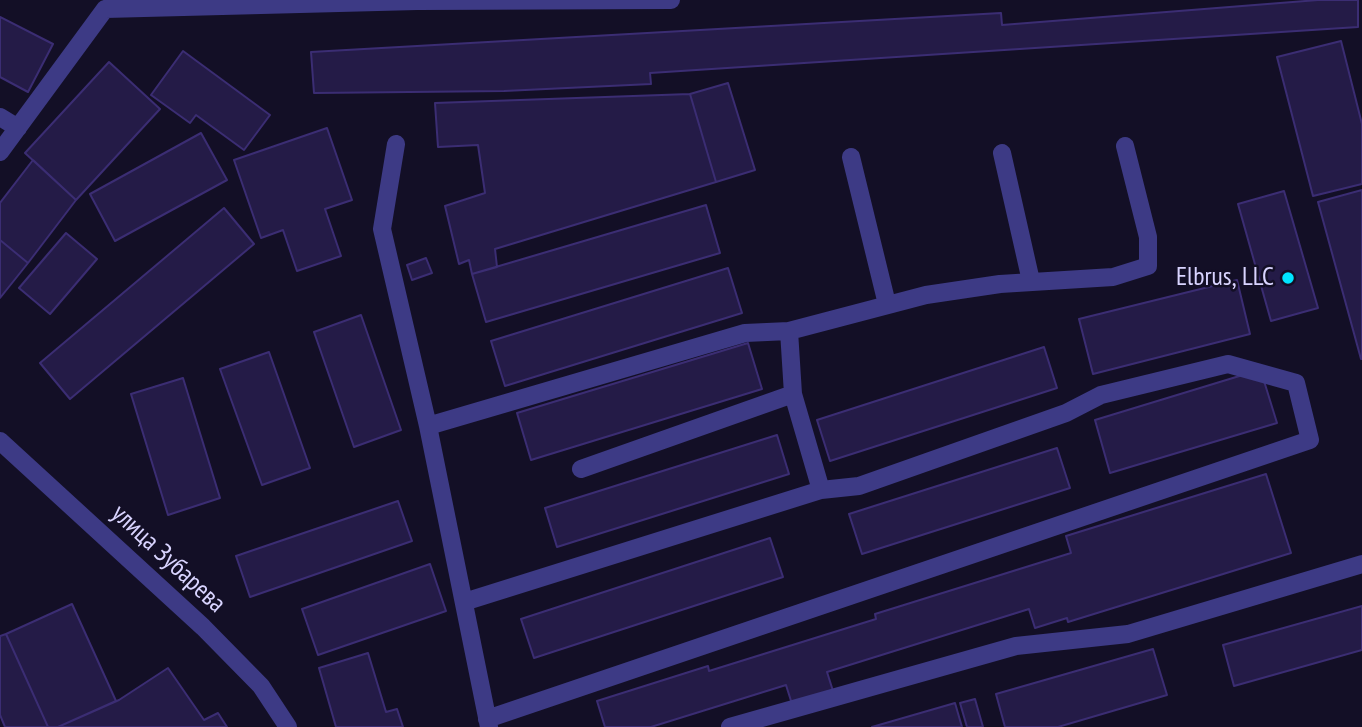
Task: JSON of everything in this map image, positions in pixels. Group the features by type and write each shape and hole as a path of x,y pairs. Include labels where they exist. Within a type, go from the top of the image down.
{"street":[{"path":"0,152 103,4 671,0"},
{"path":"0,117 18,128"},
{"path":"396,144 382,229 428,426 488,723 1310,440 1296,383 1228,363 1101,395 1066,413 859,486 821,490 464,602"},
{"path":"428,426 745,333 789,331 926,295 1031,281 1113,276 1148,266 1148,237 1125,146"},
{"path":"1002,153 1031,281"},
{"path":"851,157 887,304"},
{"path":"789,331 793,394 821,490"},
{"path":"581,469 793,394"},
{"name":"улица Зубарева","path":"0,441 203,627 261,686 288,727"},
{"path":"730,727 1016,646 1129,634 1307,578 1362,564"}],"building":[{"path":"1318,0 1358,0 1358,27 650,73 651,84 504,91 314,93 311,52 1001,13 1002,25"},
{"path":"0,17 53,44 28,92 0,77"},
{"path":"1341,41 1362,124 1362,184 1313,196 1277,57"},
{"path":"183,51 270,115 244,150 196,115 190,123 151,95"},
{"path":"109,62 160,109 76,200 25,153"},
{"path":"728,83 755,170 716,182 690,94"},
{"path":"690,94 716,182 495,249 497,267 472,274 469,260 459,264 445,206 485,193 478,145 438,147 435,103"},
{"path":"327,128 352,200 325,209 341,256 297,271 283,230 261,238 234,160"},
{"path":"201,133 227,180 115,241 90,194"},
{"path":"33,160 76,200 28,263 0,240 0,203"},
{"path":"1362,190 1362,359 1361,359 1318,202"},
{"path":"1284,191 1318,308 1271,321 1238,204"},
{"path":"706,205 720,253 486,322 472,274"},
{"path":"224,208 254,244 70,399 40,363"},
{"path":"66,233 97,259 50,314 19,288"},
{"path":"0,240 28,263 0,298"},
{"path":"426,258 432,273 412,280 407,265"},
{"path":"728,268 742,313 505,386 491,341"},
{"path":"1237,280 1250,334 1093,374 1079,319"},
{"path":"361,315 401,430 354,447 314,332"},
{"path":"748,343 762,389 531,460 517,413"},
{"path":"1044,347 1057,388 830,461 817,420"},
{"path":"269,352 310,468 262,485 220,369"},
{"path":"1246,374 1264,381 1277,423 1110,473 1095,420"},
{"path":"183,378 220,498 168,515 131,394"},
{"path":"777,435 789,474 557,547 545,508"},
{"path":"1057,448 1070,488 862,554 849,514"},
{"path":"1266,474 1291,553 1068,622 1067,618 1035,628 1029,609 827,672 833,691 792,704 786,685 651,727 605,727 597,701 708,666 709,671 876,619 875,614 1071,553 1066,536"},
{"path":"398,501 412,541 250,597 236,556"},
{"path":"770,538 783,577 534,658 521,619"},
{"path":"430,564 446,611 318,655 302,609"},
{"path":"72,604 116,701 58,727 48,727 6,634"},
{"path":"1362,606 1362,650 1234,686 1223,645"},
{"path":"6,634 48,727 5,727 0,715 0,636"},
{"path":"1153,649 1167,695 1058,727 1005,727 996,694"},
{"path":"368,653 386,712 397,709 403,727 336,727 319,668"},
{"path":"168,668 204,720 218,713 227,727 58,727 119,700"},
{"path":"975,699 983,727 967,727 960,703"},
{"path":"955,703 962,727 872,727"}],"place":[{"name":"Elbrus, LLC","path":"1288,278"}]}
